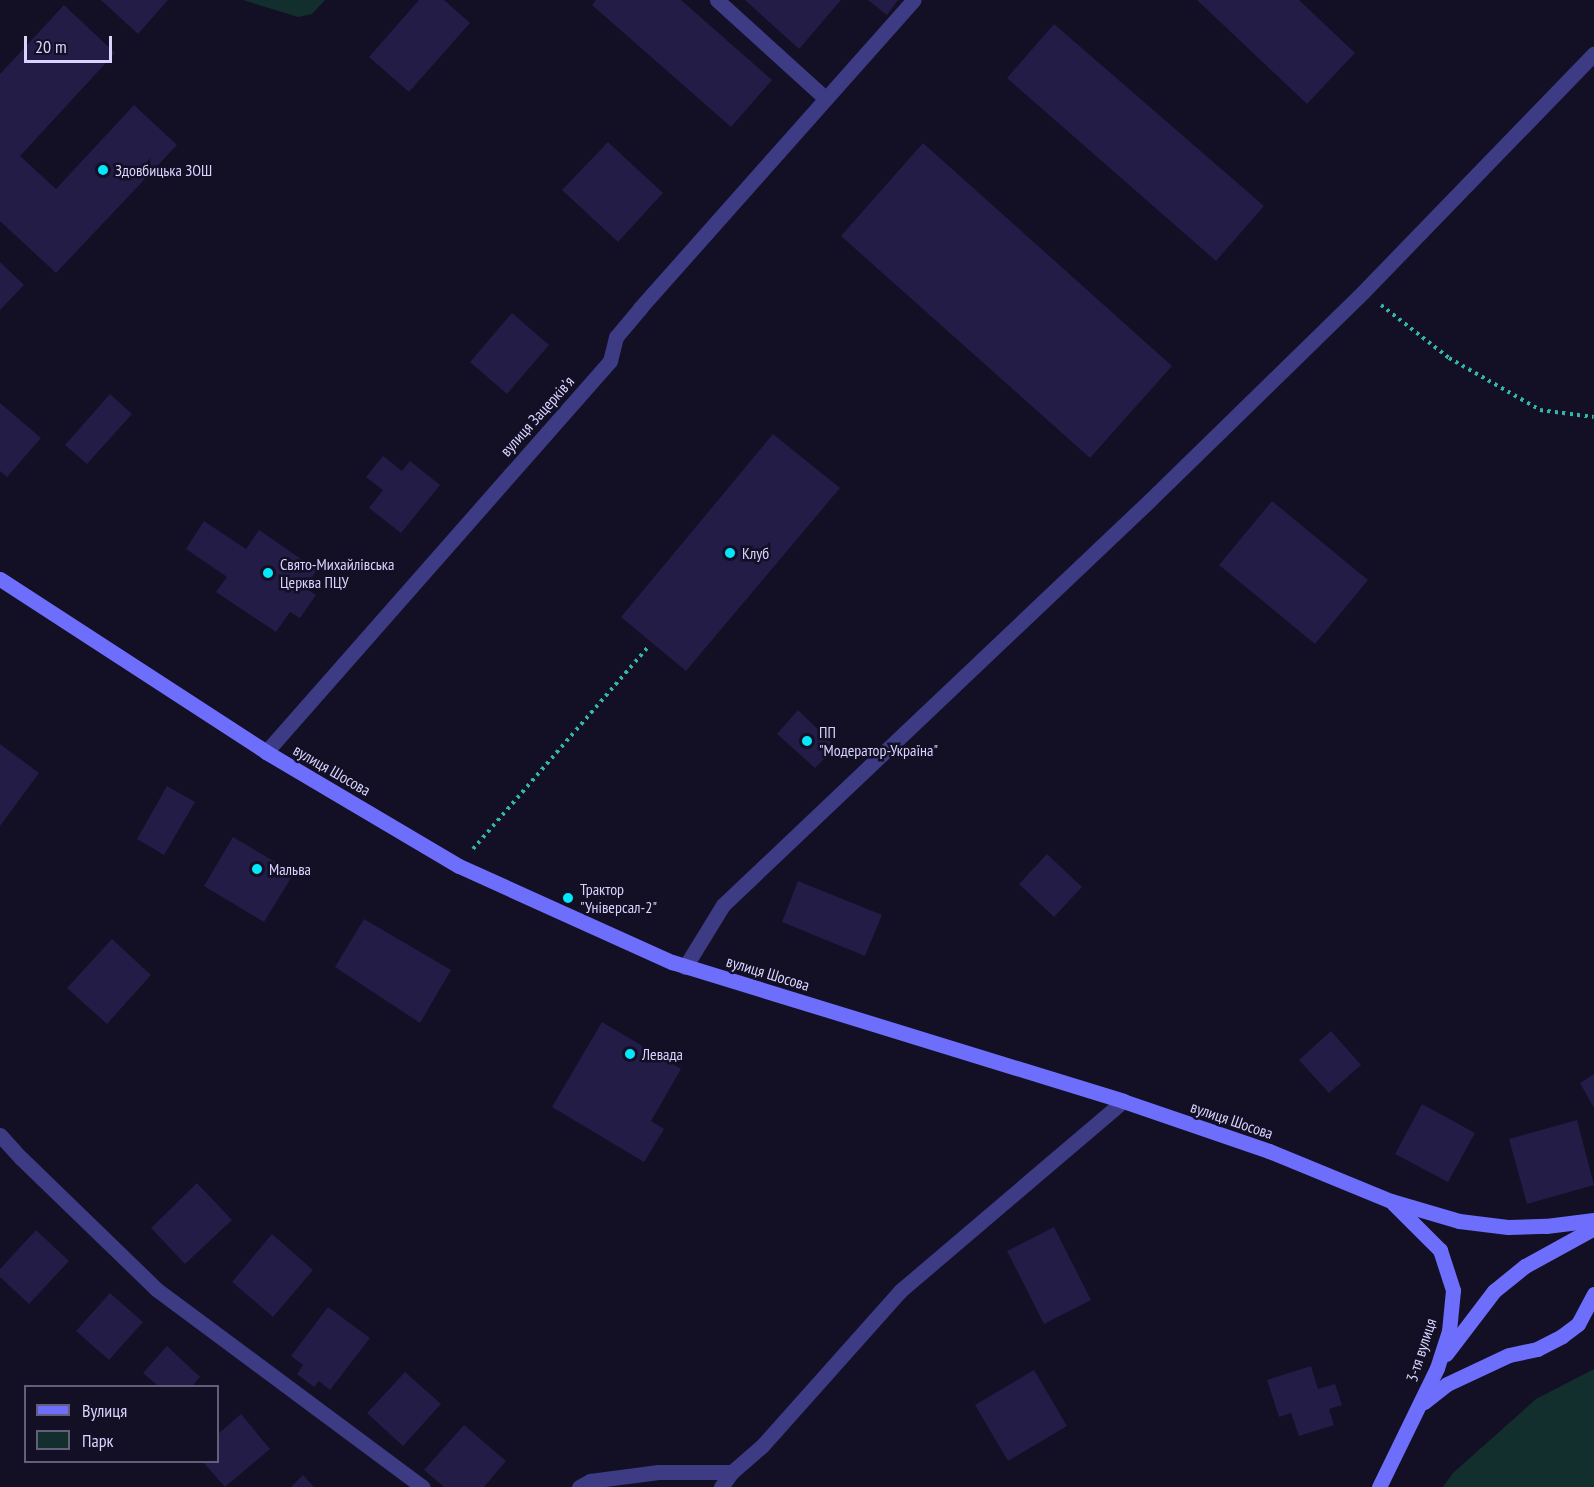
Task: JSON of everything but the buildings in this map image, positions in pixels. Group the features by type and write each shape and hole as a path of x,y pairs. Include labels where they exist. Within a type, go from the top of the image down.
{"main road":[{"name":"вулиця Шосова","path":"0,579 266,752 459,866 628,944 686,967 1123,1101 1269,1151 1391,1200 1459,1221 1508,1227 1546,1226 1594,1220"},
{"name":"3-тя вулиця","path":"1378,1487 1437,1368 1450,1321 1453,1290 1440,1250 1391,1200"},
{"path":"1437,1368 1494,1291 1525,1266 1594,1228"},
{"path":"1420,1406 1447,1384 1509,1355 1537,1350 1562,1336 1578,1324 1594,1294"}],"street":[{"path":"717,0 825,98"},
{"name":"вулиця Зацерківʼя","path":"266,752 610,361 616,338 640,308 913,0"},
{"path":"686,967 723,905 1149,501 1364,292 1594,54"},
{"path":"721,1487 732,1472 762,1446 900,1291 1123,1101"},
{"path":"0,1135 156,1289 423,1487"},
{"path":"579,1487 590,1481 658,1472 732,1472"}],"path":[{"path":"1364,292 1449,358 1540,410 1594,417"},
{"path":"459,866 647,648"}],"green space":[{"path":"243,0 325,0 312,14 298,17"},
{"path":"1594,1369 1594,1487 1443,1487 1453,1473 1536,1399"}],"place":[{"name":"Здовбицька ЗОШ","path":"103,170"},
{"name":"Клуб","path":"730,553"},
{"name":"Свято-Михайлівська Церква ПЦУ","path":"268,573"},
{"name":"ПП \"Модератор-Україна\"","path":"807,741"},
{"name":"Мальва","path":"257,869"},
{"name":"Трактор \"Універсал-2\"","path":"568,898"},
{"name":"Левада","path":"630,1054"}]}
